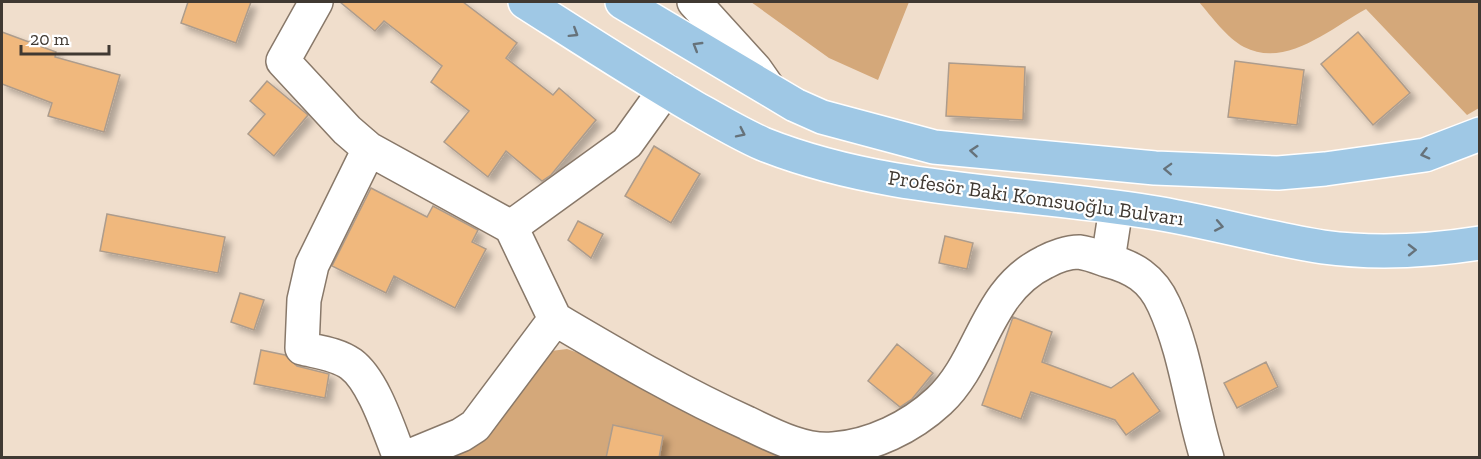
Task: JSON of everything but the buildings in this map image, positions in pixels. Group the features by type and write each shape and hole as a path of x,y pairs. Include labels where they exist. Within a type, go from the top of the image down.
{"main road":[{"name":"Profesör Baki Komsuoğlu Bulvarı","path":"525,2 735,131 765,144 829,164 923,186 1149,212 1323,246 1360,250 1420,250 1479,243"},
{"name":"Profesör Baki Komsuoğlu Bulvarı","path":"622,2 795,105 822,117 914,144 1155,168 1278,173 1425,155 1479,134"}],"street":[{"path":"316,2 283,61 347,130 369,149 511,227 555,319 684,394 766,432 807,447 831,450 859,445 891,433 919,417 941,399 959,373 1009,287 1032,268 1054,257 1079,252 1124,264 1148,278 1164,303 1179,344 1207,458"},
{"path":"694,2 755,69 769,89"},
{"path":"511,227 627,143 665,90"},
{"path":"369,149 312,265 304,300 302,348 336,356 351,364 364,379 377,403 400,458"},
{"path":"1107,260 1116,208"},
{"path":"405,458 461,435 475,426 555,319"}],"shaded area":[{"path":"751,2 909,2 878,80 829,58"},
{"path":"1199,2 1479,2 1479,108 1467,115 1366,9 1308,43 1292,50 1276,53 1260,52 1244,47 1231,38"},
{"path":"567,349 830,458 429,458 551,351"}]}
